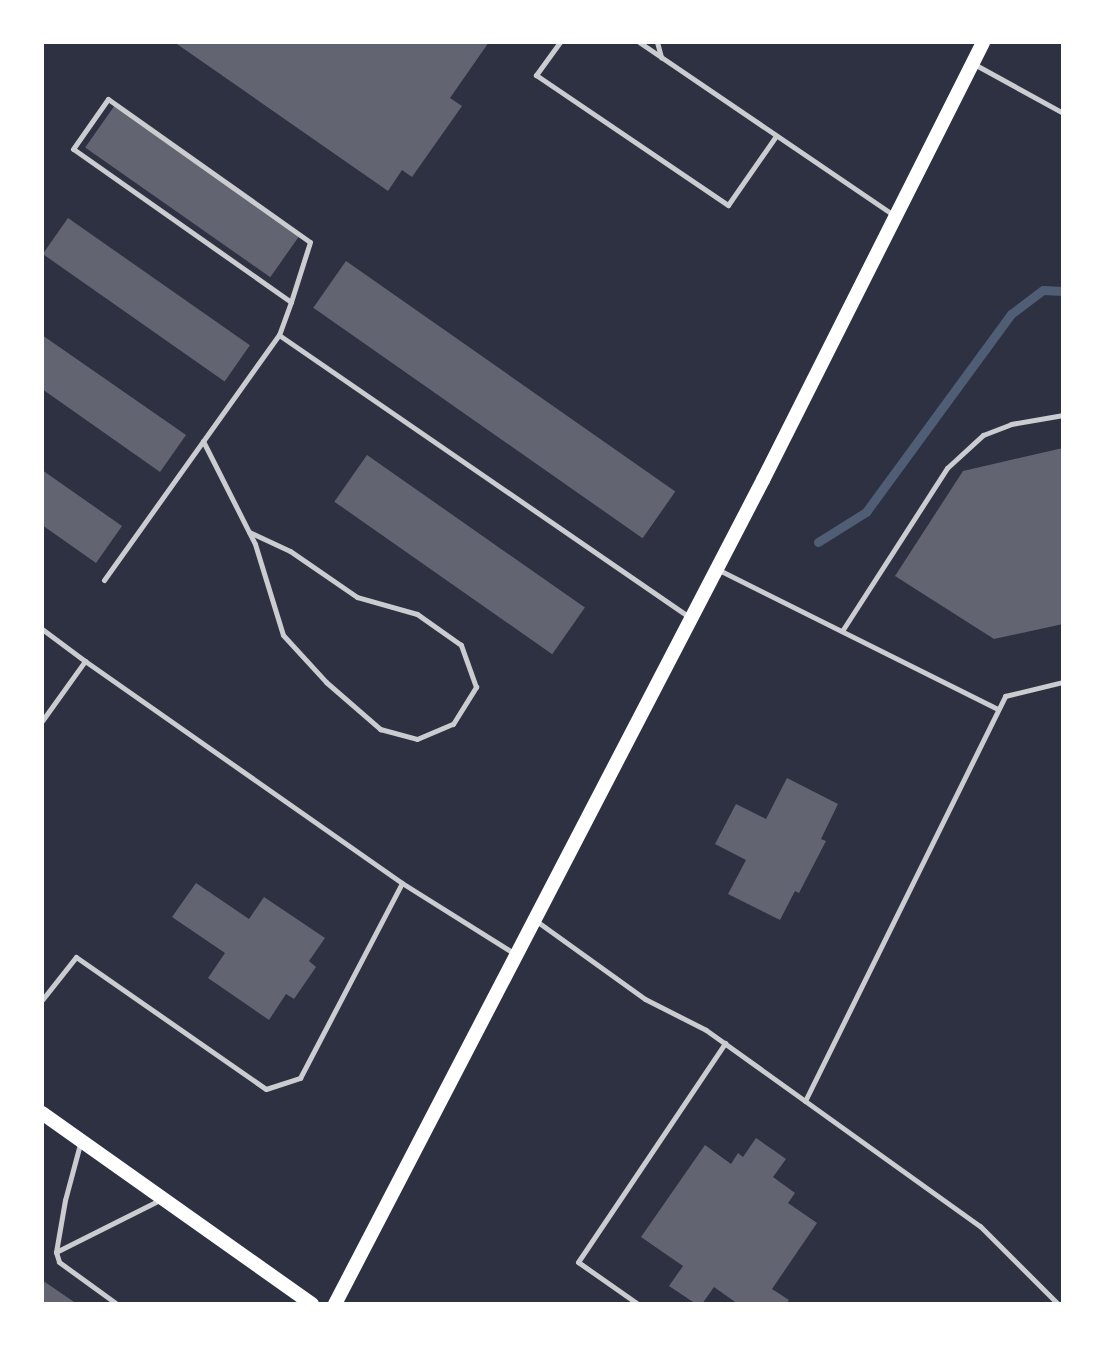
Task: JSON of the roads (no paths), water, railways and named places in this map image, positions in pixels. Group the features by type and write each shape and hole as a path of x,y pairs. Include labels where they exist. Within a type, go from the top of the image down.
{"main road":[{"path":"335,1304 717,569 983,42"},
{"path":"42,1113 312,1304"}],"lane":[{"path":"559,42 536,75 728,205 776,136"},
{"path":"639,42 895,216"},
{"path":"657,42 661,57"},
{"path":"972,63 1063,113"},
{"path":"104,580 279,335 291,302 310,242 108,99 73,149 291,302"},
{"path":"279,335 691,618"},
{"path":"842,631 947,468 983,435 1011,424 1063,415"},
{"path":"203,441 249,532 283,635 327,682 380,729 417,739 453,724 476,687 461,645 418,614 357,597 290,551 249,532"},
{"path":"717,569 999,709"},
{"path":"42,629 402,883 517,955"},
{"path":"42,721 85,661"},
{"path":"805,1101 1005,696 1063,682"},
{"path":"42,1000 76,957 267,1090 300,1078 402,883"},
{"path":"535,920 645,999 725,1043 981,1226 1058,1304"},
{"path":"638,1304 578,1262 725,1043"},
{"path":"81,1140 65,1200 56,1252 59,1262 117,1304"},
{"path":"56,1252 163,1199"}],"waterway":[{"path":"818,542 866,512 1011,314 1043,290 1063,291"}]}
